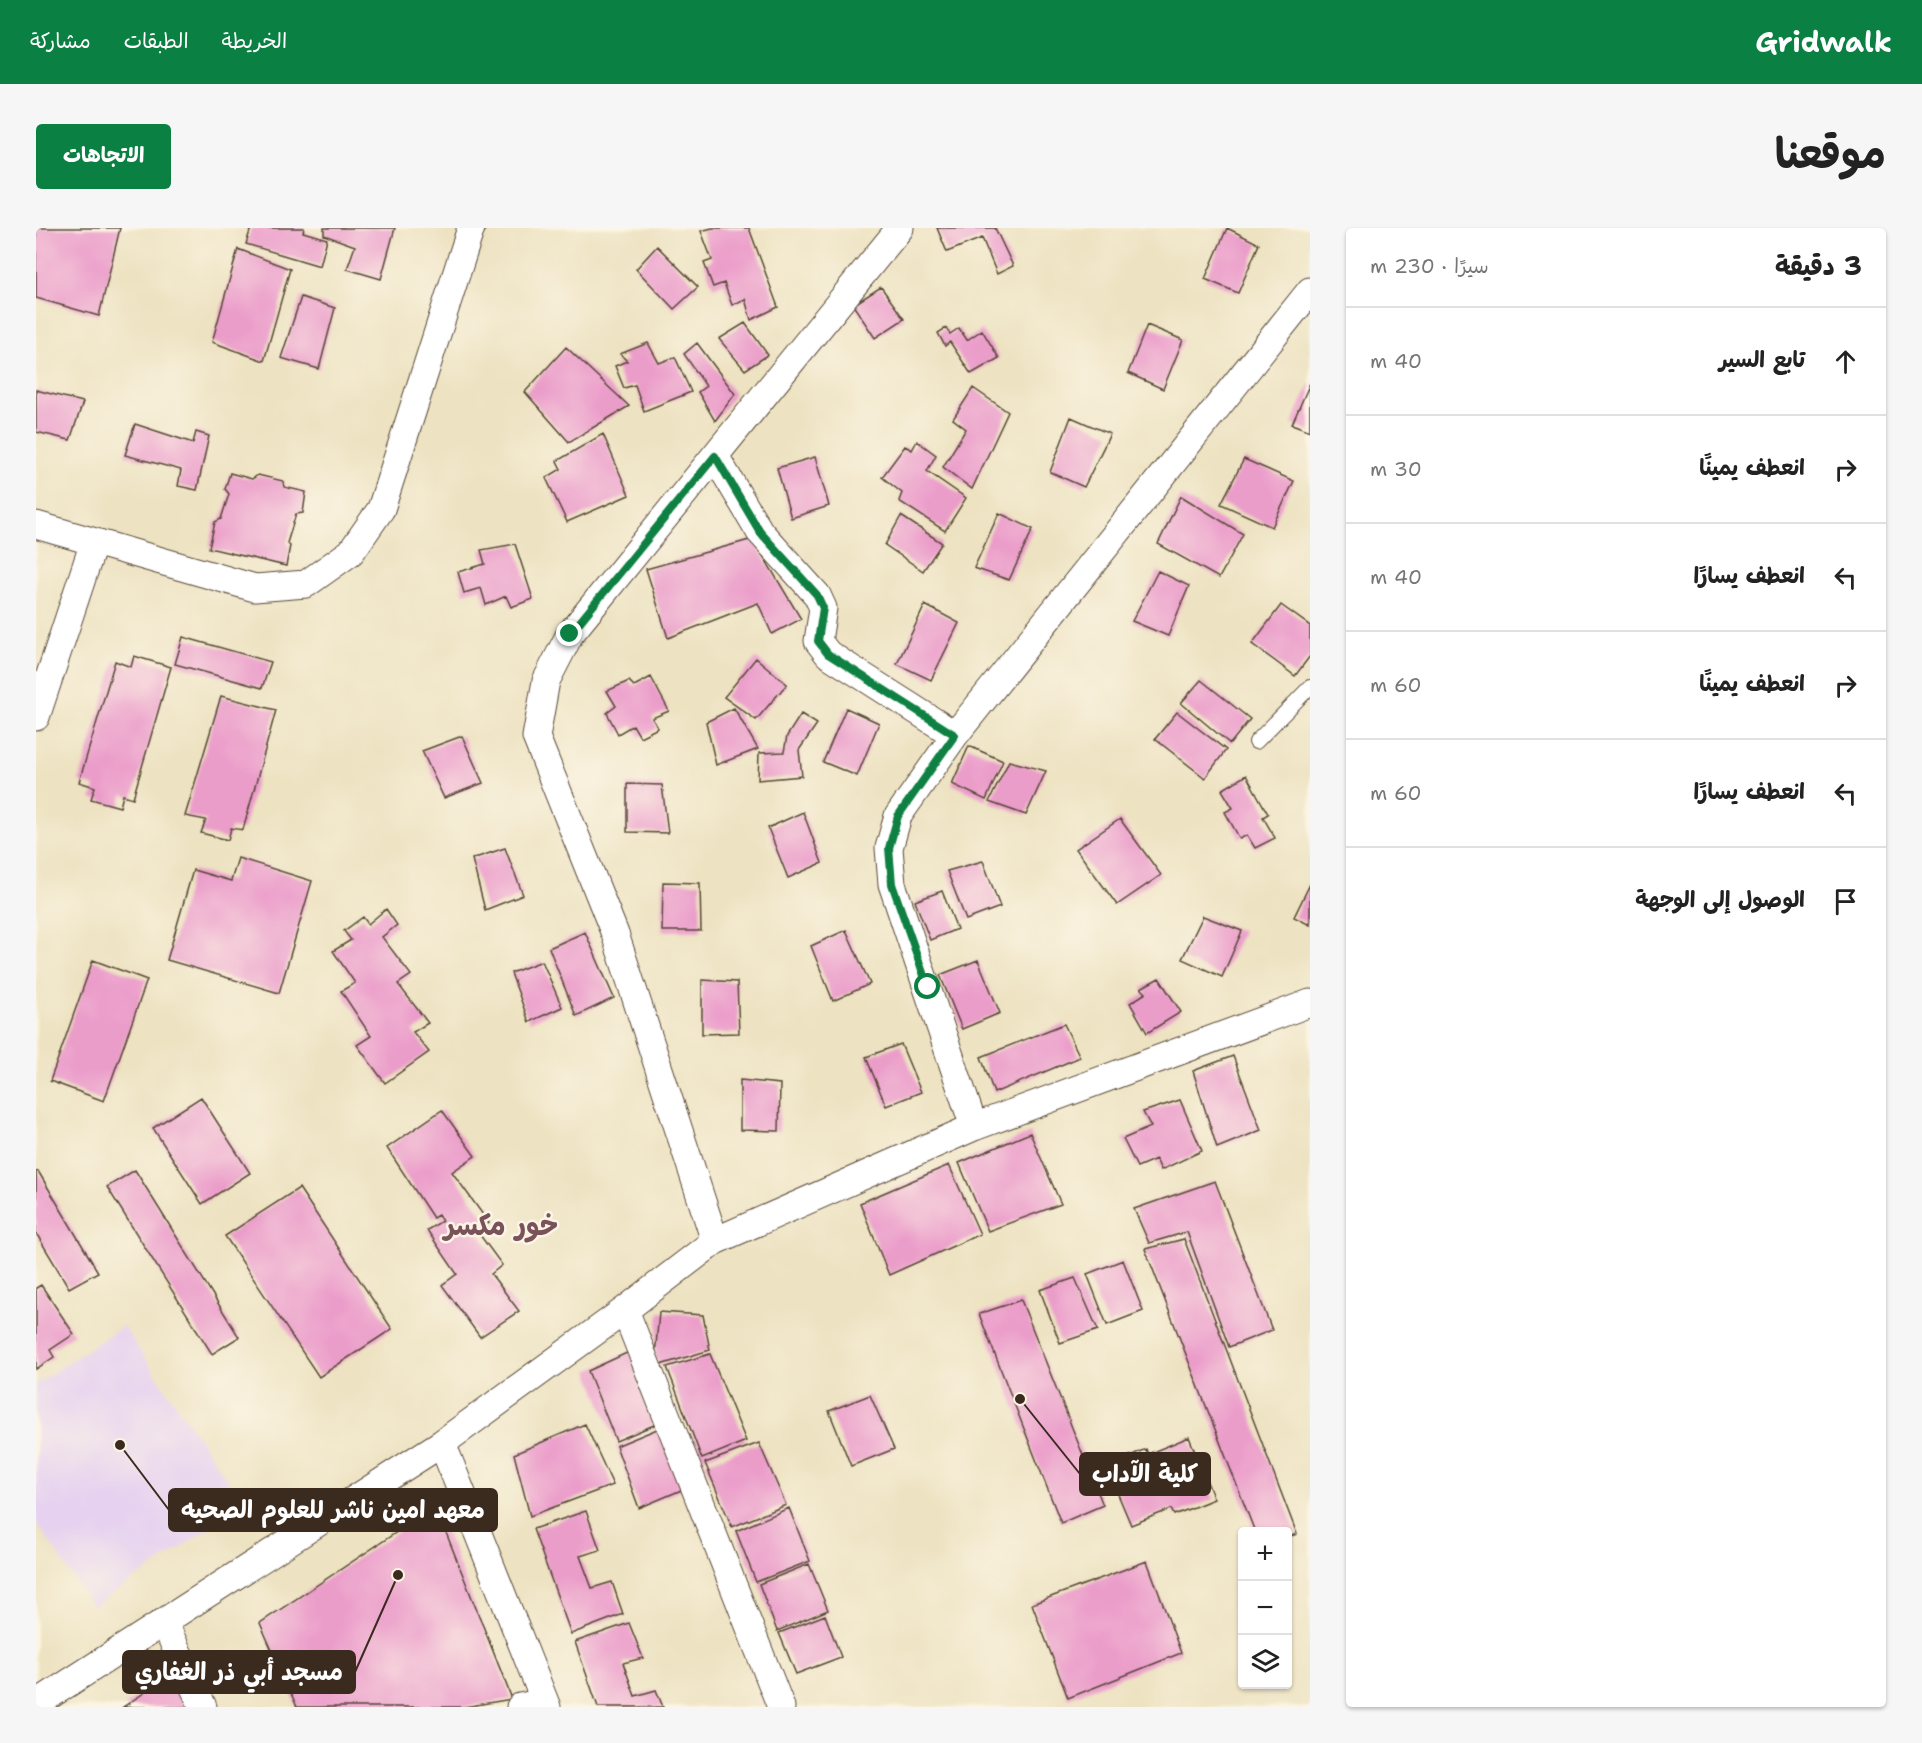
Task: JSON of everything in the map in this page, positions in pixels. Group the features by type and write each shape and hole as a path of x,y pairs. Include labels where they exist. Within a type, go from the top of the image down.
{"street":[{"path":"36,525 255,588 306,584 351,552 381,509 471,228"},
{"path":"715,1241 615,934 536,737 546,681 570,634 900,228"},
{"path":"974,1126 892,884 889,848 898,816 955,735 1310,291"},
{"path":"715,456 760,532 817,595 823,608 818,641 828,654 955,735"},
{"path":"36,717 94,542"},
{"path":"36,1704 442,1443 625,1310 715,1241 974,1126 1310,1003"},
{"path":"625,1310 781,1707"},
{"path":"442,1443 537,1705"},
{"path":"165,1622 203,1707"}],"lane":[{"path":"1256,742 1310,687"}],"shaded area":[{"path":"123,1326 244,1505 93,1607 36,1522 36,1384"}],"building":[{"path":"36,228 120,228 99,316 36,298"},
{"path":"251,228 304,228 303,232 327,239 320,266 246,244"},
{"path":"324,228 395,228 381,279 347,269 355,246 324,235"},
{"path":"712,228 749,228 778,307 751,320 745,299 732,305 724,283 713,287 704,263 712,260 701,231"},
{"path":"937,228 995,228 1013,266 997,274 982,238 947,252"},
{"path":"1227,228 1259,244 1238,293 1205,279"},
{"path":"657,246 698,287 674,309 636,269"},
{"path":"238,249 290,269 264,361 212,342"},
{"path":"881,287 904,319 875,338 853,305"},
{"path":"301,297 335,308 319,369 281,358"},
{"path":"745,323 768,355 745,370 719,339"},
{"path":"1147,325 1183,340 1163,389 1128,373"},
{"path":"946,328 950,334 959,328 967,340 982,330 999,358 971,374 950,342 945,346 938,333"},
{"path":"648,343 659,363 675,357 691,392 644,411 635,385 624,388 615,366 627,361 620,354"},
{"path":"697,343 735,394 715,421 698,392 706,386 684,354"},
{"path":"566,347 629,406 569,442 525,392"},
{"path":"1310,383 1310,431 1292,424"},
{"path":"973,388 1008,412 972,489 943,467 966,429 953,419"},
{"path":"36,390 83,402 70,440 36,432"},
{"path":"1071,417 1110,434 1084,487 1050,472"},
{"path":"135,424 193,443 196,432 209,436 197,490 178,486 181,470 125,455"},
{"path":"603,434 629,495 567,522 546,478 561,469 557,461"},
{"path":"917,441 936,455 927,471 966,498 945,531 899,501 902,493 882,477 905,446 912,450"},
{"path":"815,457 829,506 791,518 777,468"},
{"path":"1244,459 1294,481 1272,527 1221,504"},
{"path":"230,473 252,479 258,475 283,481 284,487 306,492 303,513 296,514 287,543 290,546 286,566 209,548 215,522 221,519 229,494 225,489"},
{"path":"1181,496 1243,534 1219,578 1158,544"},
{"path":"999,513 1033,529 1009,580 974,568"},
{"path":"901,516 942,543 923,571 885,545"},
{"path":"753,539 801,619 772,634 758,603 668,638 646,569"},
{"path":"515,544 533,599 511,607 506,596 486,605 481,588 464,593 458,572 485,564 481,550"},
{"path":"1158,571 1189,586 1168,636 1132,621"},
{"path":"925,605 959,623 931,680 897,664"},
{"path":"1281,605 1310,626 1310,656 1295,676 1252,644"},
{"path":"183,637 271,662 262,688 175,664"},
{"path":"134,656 171,667 133,798 123,795 120,807 91,799 95,787 79,782 115,661 131,667"},
{"path":"756,658 787,684 756,720 724,697"},
{"path":"651,677 669,711 652,718 658,728 640,737 633,725 618,734 607,713 616,706 607,691 629,681 634,686"},
{"path":"1201,680 1250,719 1230,744 1181,703"},
{"path":"221,696 276,710 243,830 231,828 228,840 201,833 206,820 185,816"},
{"path":"734,708 758,749 716,765 706,722"},
{"path":"846,708 879,723 857,776 823,762"},
{"path":"1177,712 1226,750 1205,778 1155,739"},
{"path":"801,714 817,724 799,750 802,776 758,780 759,753 784,752 787,736"},
{"path":"462,736 483,783 444,798 422,751"},
{"path":"969,746 1003,761 986,800 952,784"},
{"path":"1009,761 1046,771 1026,815 989,802"},
{"path":"1246,775 1268,814 1263,817 1275,838 1255,848 1247,835 1240,839 1225,812 1233,808 1222,790"},
{"path":"627,784 662,785 668,833 627,832"},
{"path":"803,812 822,863 788,878 768,828"},
{"path":"1120,819 1161,875 1117,905 1076,849"},
{"path":"505,848 523,895 485,910 472,859"},
{"path":"238,858 312,881 279,993 167,960 193,870 231,881"},
{"path":"983,861 1000,907 966,920 947,871"},
{"path":"663,882 700,883 701,931 662,931"},
{"path":"1310,884 1310,925 1294,917"},
{"path":"942,891 957,929 930,940 915,901"},
{"path":"386,909 397,925 382,937 411,975 398,984 428,1023 413,1032 429,1052 385,1083 357,1045 371,1036 341,991 355,983 333,951 351,940 344,931 363,917 368,924"},
{"path":"1203,916 1242,931 1222,977 1182,959"},
{"path":"846,930 870,984 833,1001 811,946"},
{"path":"585,932 614,998 576,1016 549,948"},
{"path":"93,960 147,980 104,1101 50,1081"},
{"path":"978,960 1000,1013 962,1029 940,975"},
{"path":"542,961 562,1007 529,1022 511,973"},
{"path":"1159,978 1181,1012 1147,1033 1130,1003 1146,993 1141,988"},
{"path":"702,980 737,982 739,1033 702,1034"},
{"path":"1064,1024 1080,1057 994,1093 981,1057"},
{"path":"901,1044 921,1092 886,1106 866,1057"},
{"path":"1233,1056 1261,1130 1217,1148 1193,1071"},
{"path":"740,1080 780,1084 779,1131 740,1130"},
{"path":"201,1097 250,1173 202,1204 153,1128"},
{"path":"1180,1100 1202,1151 1161,1170 1156,1159 1137,1167 1123,1139 1151,1127 1143,1112"},
{"path":"442,1110 475,1156 452,1172 489,1223 477,1231 502,1265 491,1274 519,1311 480,1337 442,1285 457,1274 427,1230 442,1221 438,1215 433,1218 387,1148"},
{"path":"1030,1133 1061,1204 988,1231 959,1163"},
{"path":"949,1165 980,1234 889,1275 860,1203"},
{"path":"135,1170 239,1337 212,1354 107,1187"},
{"path":"38,1171 98,1272 69,1288 36,1233 36,1172"},
{"path":"1215,1181 1272,1330 1229,1347 1187,1232 1149,1243 1134,1209"},
{"path":"299,1188 392,1329 319,1377 225,1236"},
{"path":"1184,1239 1297,1534 1292,1536 1292,1527 1253,1527 1145,1249"},
{"path":"1123,1260 1143,1311 1107,1325 1087,1274"},
{"path":"1075,1278 1098,1330 1060,1343 1040,1290"},
{"path":"41,1285 74,1334 50,1350 54,1357 36,1369 36,1288"},
{"path":"1021,1300 1103,1505 1061,1523 979,1314"},
{"path":"659,1312 703,1315 710,1350 660,1365 655,1357"},
{"path":"631,1351 661,1422 616,1441 588,1371"},
{"path":"710,1354 746,1441 702,1459 667,1367"},
{"path":"870,1395 894,1449 851,1466 829,1411"},
{"path":"585,1424 613,1485 530,1516 514,1454"},
{"path":"662,1427 686,1488 639,1508 616,1446"},
{"path":"1189,1437 1214,1499 1174,1515 1171,1509 1131,1525 1106,1466 1146,1449 1148,1454"},
{"path":"759,1443 786,1505 732,1527 705,1463"},
{"path":"789,1508 810,1561 756,1582 736,1531"},
{"path":"586,1511 600,1550 580,1556 592,1588 612,1582 623,1614 571,1634 533,1529"},
{"path":"443,1525 512,1699 464,1707 297,1707 260,1623 406,1526"},
{"path":"1147,1561 1181,1653 1068,1698 1032,1604"},
{"path":"809,1564 828,1610 777,1631 759,1584"},
{"path":"825,1615 841,1657 796,1674 779,1633"},
{"path":"629,1623 643,1658 623,1663 635,1696 656,1690 663,1707 598,1707 575,1642"},
{"path":"174,1673 190,1707 123,1707"}],"place":[{"name":"كلية الآداب","path":"1020,1399"},
{"name":"معهد امين ناشر للعلوم الصحيه","path":"120,1445"},
{"name":"مسجد أبي ذر الغفاري","path":"398,1575"}],"district":[{"name":"خور مكسر","path":"501,1225"}],"route":[{"path":"570,634 715,456 760,532 817,595 823,608 818,641 828,654 955,735 898,816 889,848 892,884 928,987"}]}
